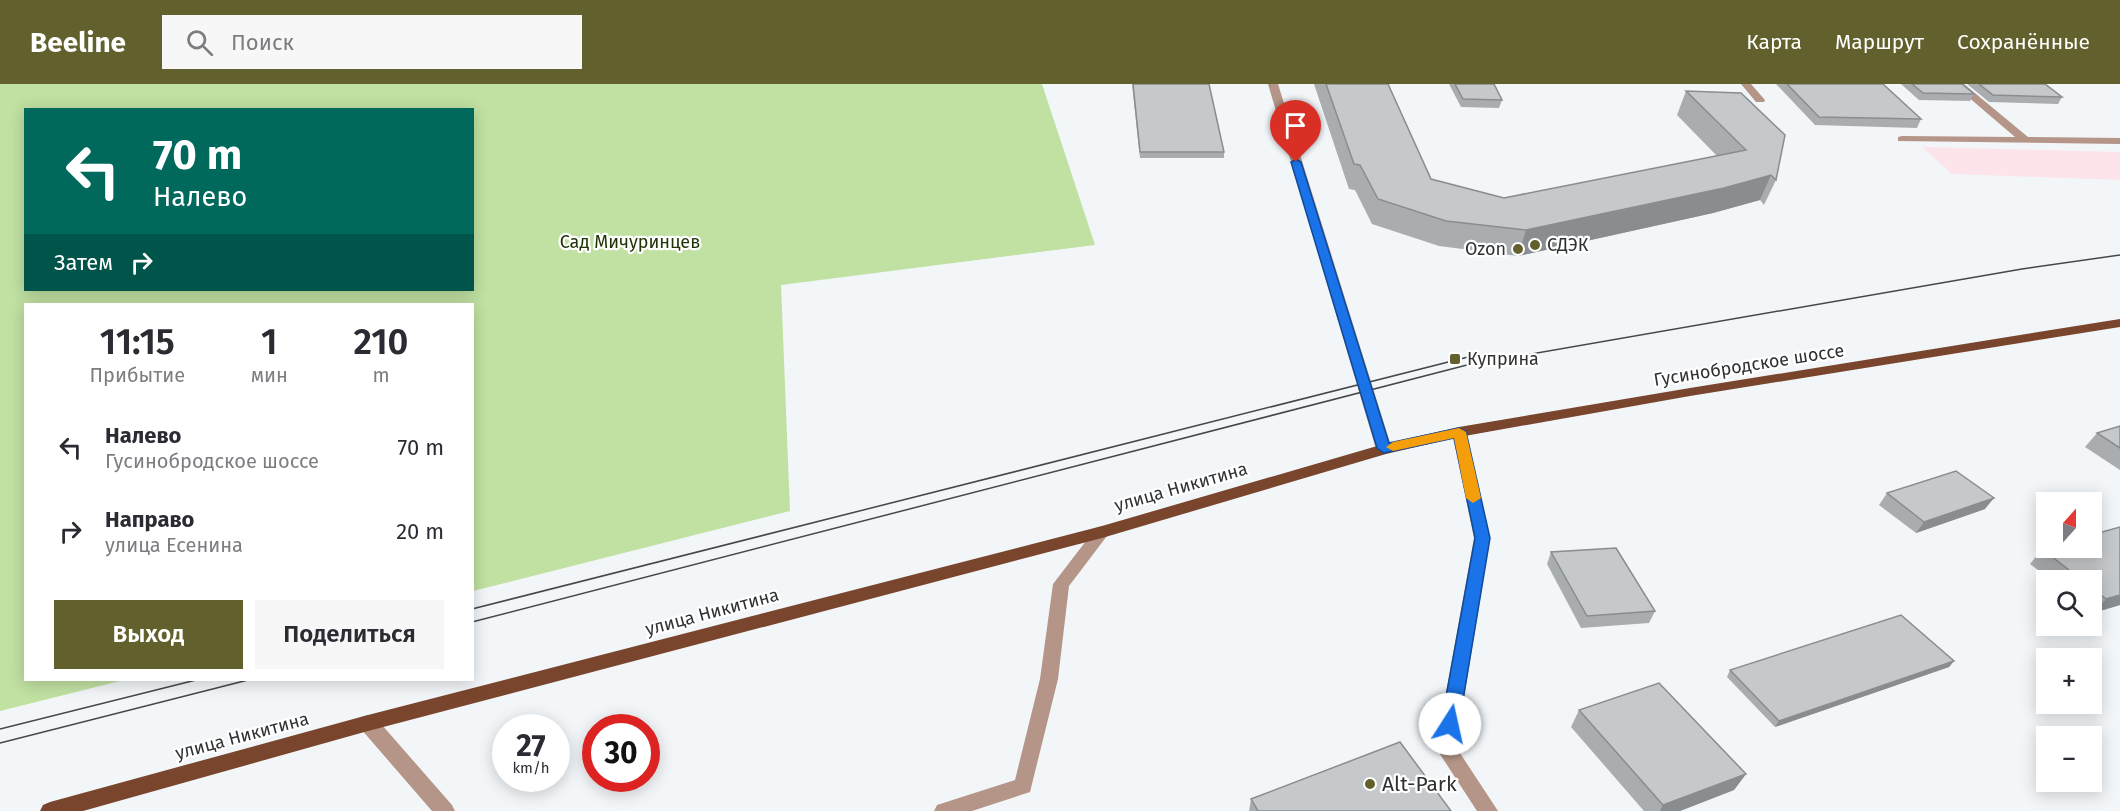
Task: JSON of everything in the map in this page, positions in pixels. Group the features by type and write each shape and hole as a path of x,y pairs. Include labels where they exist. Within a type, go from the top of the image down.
{"main road":[{"name":"Гусинобродское шоссе","path":"1384,448 1459,432 2120,323"},
{"name":"улица Никитина","path":"50,811 368,723 1102,532 1384,448"}],"street":[{"path":"1273,84 1384,448"},
{"path":"1746,84 1760,100"},
{"path":"1958,84 2024,139"},
{"path":"1902,139 2120,141"},
{"path":"1459,432 1482,538 1446,748 1488,811"},
{"path":"944,811 1023,786 1049,679 1061,584 1102,532"},
{"path":"368,723 445,811"}],"shaded area":[{"path":"1922,147 2120,152 2120,180 1952,174"}],"green space":[{"name":"Сад Мичуринцев","path":"0,84 1042,84 1095,245 781,285 790,511 474,591 474,303 24,303 24,681 120,681 0,711"}],"building":[{"path":"1133,84 1209,84 1224,152 1140,152"},
{"path":"1326,84 1388,84 1431,179 1504,198 1746,150 1686,91 1741,93 1785,135 1776,180 1771,175 1724,188 1526,230 1446,221 1378,199 1360,165 1354,164"},
{"path":"1455,84 1494,84 1502,100 1463,99"},
{"path":"1787,84 1883,84 1921,119 1819,117"},
{"path":"1912,84 1962,84 1974,94 1923,93"},
{"path":"1979,84 2045,84 2062,97 1993,95"},
{"path":"2120,426 2120,448 2097,433"},
{"path":"1956,471 1994,498 1924,522 1887,493"},
{"path":"2120,527 2120,595 2106,599 2102,596 2102,570 2069,570 2054,558 2102,558 2102,532"},
{"path":"1616,548 1655,611 1587,616 1551,552"},
{"path":"1901,615 1954,661 1779,721 1730,670"},
{"path":"1659,683 1746,774 1663,805 1579,710"},
{"path":"1400,742 1451,811 1258,811 1251,799"}],"tram line":[{"path":"474,621 1467,365 2022,269 2120,255"},
{"path":"474,608 1472,356"},
{"path":"0,729 192,681"},
{"path":"0,743 244,681"}],"slow traffic":[{"path":"1393,447 1459,432 1473,498"}],"place":[{"name":"СДЭК","path":"1535,245"},
{"name":"Ozon","path":"1518,249"},
{"name":"Куприна","path":"1455,359"},
{"name":"Alt-Park","path":"1370,784"}],"route":[{"path":"1296,162 1384,448 1459,432 1482,538 1450,724"}]}
